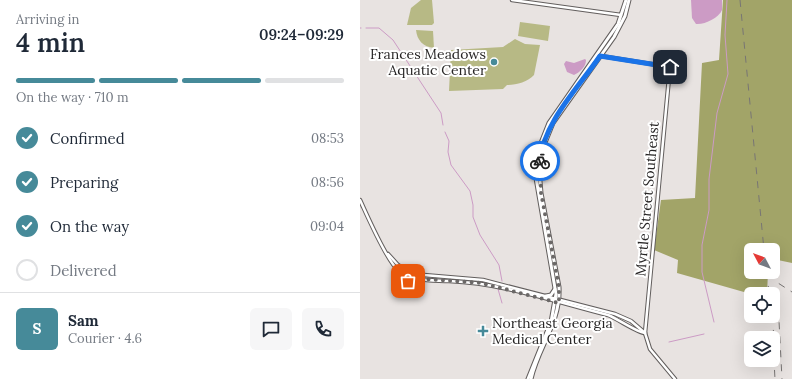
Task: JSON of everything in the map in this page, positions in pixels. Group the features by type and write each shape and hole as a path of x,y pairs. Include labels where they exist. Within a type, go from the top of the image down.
{"main road":[{"path":"512,0 622,15"},
{"path":"528,379 551,322 559,287 541,193 540,158 545,140 553,123 610,37 622,15 626,0"},
{"path":"557,301 556,288 538,194 536,178 537,159 545,131 622,24 629,0"},
{"name":"Myrtle Street Southeast","path":"600,56 670,67 645,333"},
{"path":"360,200 394,266 405,282 412,278"},
{"path":"388,254 398,265 409,273 436,279 481,283 557,301 614,317 641,333 645,333 650,349 675,379"},
{"path":"394,266 401,273 412,278 431,280 441,277 483,280 546,296 557,301"},
{"path":"546,296 551,295 556,288"}],"green space":[{"path":"421,0 432,0 434,23 432,25 407,25 411,8"},
{"path":"723,0 792,0 792,263 780,260 780,243 744,243 744,279 768,279 767,287 744,287 744,292 677,273 678,260 654,250 661,200 695,198 702,63 719,60"},
{"path":"520,22 550,26 548,41 518,36"},
{"path":"416,30 433,31 434,48 424,45 419,40"},
{"name":"Frances Meadows Aquatic Center","path":"515,39 525,44 540,45 534,75 529,80 522,83 507,85 503,89 449,91 451,50 503,47"}],"shaded area":[{"path":"691,0 722,0 722,10 718,16 711,20 696,24 692,18"},
{"path":"585,59 585,65 574,75 567,72 564,64 566,61 574,63"}],"waterway":[{"path":"714,322 702,272 702,245 709,210 709,179 717,113 728,74 725,35 727,0"},
{"path":"366,28 379,28 393,40 441,113 443,125"},
{"path":"445,132 449,141 448,152 451,165 470,191 473,205 473,217 480,235 499,265 502,281"},
{"path":"498,289 502,303"},
{"path":"669,342 704,334"}],"railway":[{"path":"740,0 763,243"},
{"path":"768,279 768,287"},
{"path":"775,279 778,283 792,292"},
{"path":"773,323 773,331"},
{"path":"779,323 782,379"},
{"path":"774,367 775,379"}],"way so far":[{"path":"408,281 412,278 474,282 559,303 559,287 541,193 539,170 540,161"}],"place":[{"name":"Frances Meadows Aquatic Center","path":"494,62"},
{"name":"Northeast Georgia Medical Center","path":"483,331"}],"route":[{"path":"540,161 548,131 600,56 670,67"}]}
